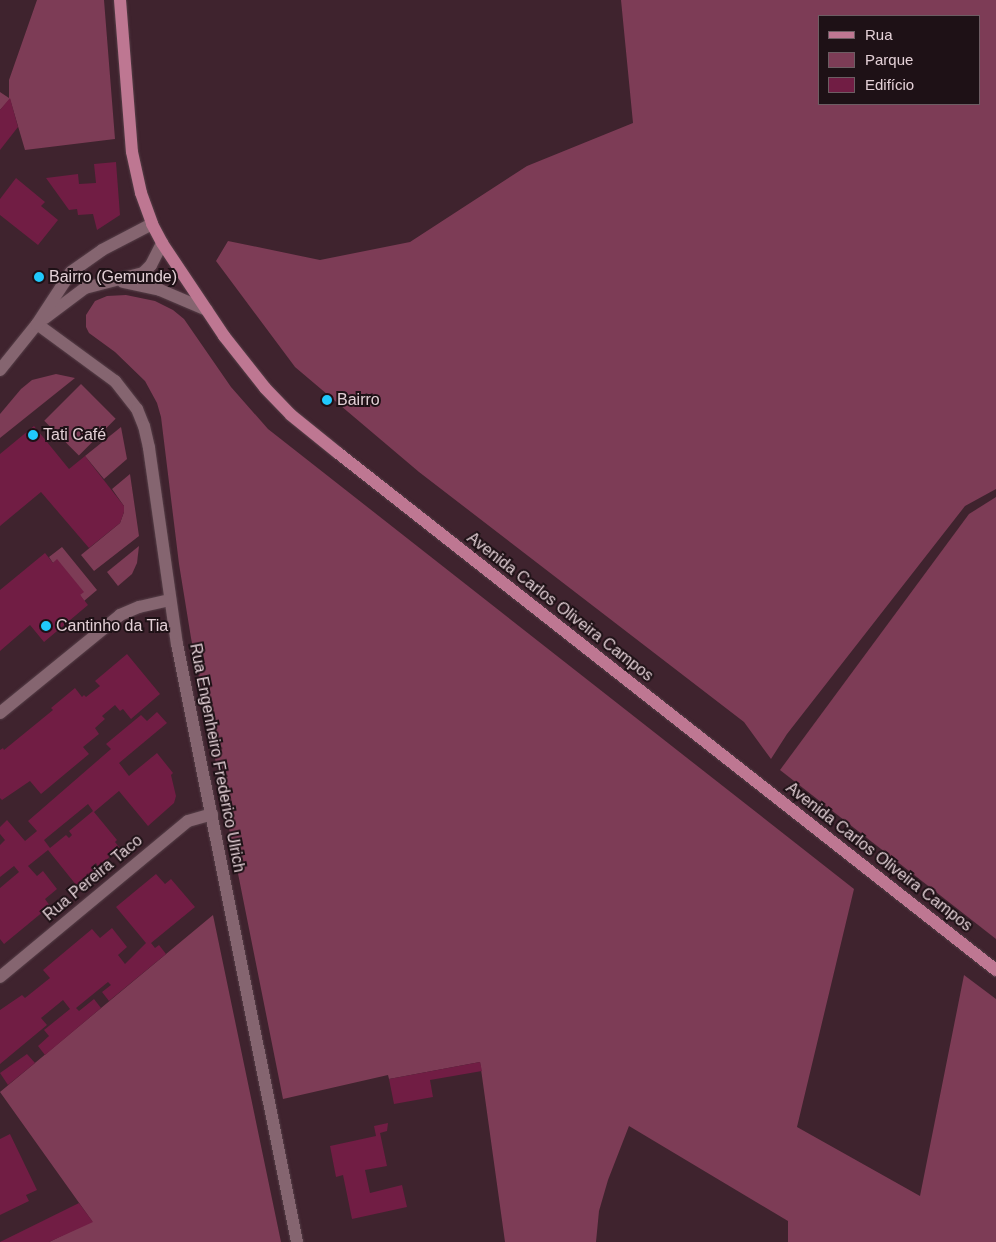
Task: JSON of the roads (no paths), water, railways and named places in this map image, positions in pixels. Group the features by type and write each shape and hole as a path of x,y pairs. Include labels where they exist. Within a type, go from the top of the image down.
{"main road":[{"path":"120,0 130,137 141,193 152,224"},
{"name":"Avenida Carlos Oliveira Campos","path":"152,224 162,243 242,360 291,414 996,970"}],"street":[{"path":"0,370 37,324 71,272 102,250 152,224"},
{"path":"37,324 85,288 143,273 151,265 162,243"},
{"path":"110,281 134,283 160,290 207,310"},
{"name":"Rua Engenheiro Frederico Ulrich","path":"37,324 100,368 128,394 137,409 149,448 170,600 298,1242"},
{"path":"0,713 120,615 139,606 170,600"},
{"name":"Rua Pereira Taco","path":"0,976 188,821 212,814"}],"place":[{"name":"Bairro (Gemunde)","path":"39,277"},
{"name":"Bairro","path":"327,400"},
{"name":"Tati Café","path":"33,435"},
{"name":"Cantinho da Tia","path":"46,626"}]}
